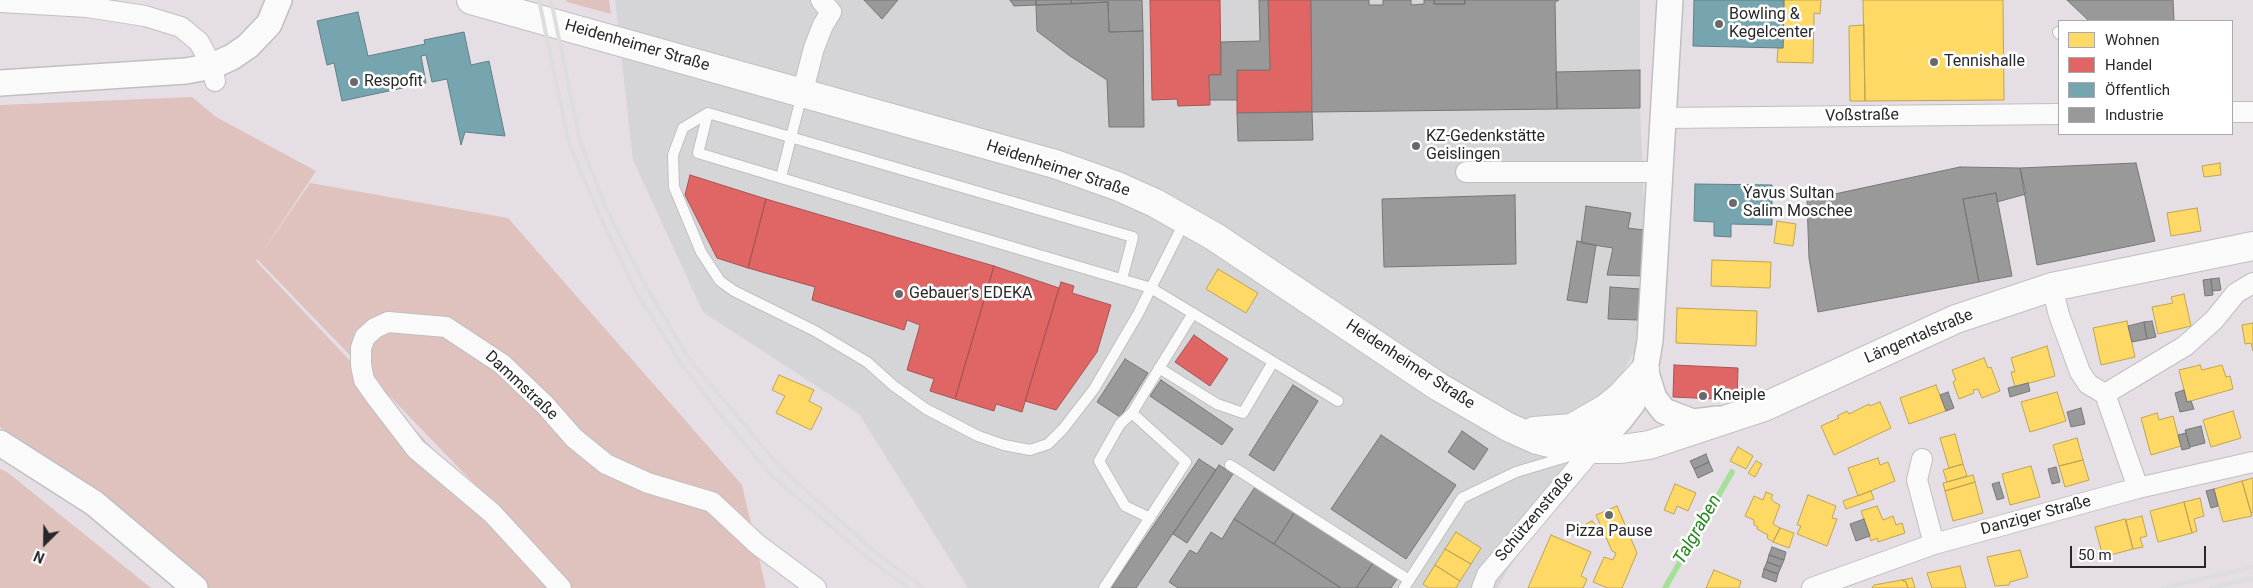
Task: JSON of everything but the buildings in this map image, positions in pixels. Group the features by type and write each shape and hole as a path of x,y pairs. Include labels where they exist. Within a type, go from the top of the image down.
{"main road":[{"name":"Heidenheimer Straße","path":"472,0 1054,164 1156,202 1186,219 1439,387 1545,442 1592,449"},
{"name":"Längentalstraße","path":"1592,449 1621,449 1649,445 1739,416 1764,407 1956,319 2052,287 2253,246"},
{"path":"1520,429 1572,428 1605,409 1646,370"}],"street":[{"path":"0,83 186,71 214,73 248,46 269,24 279,0"},
{"path":"802,94 814,48 823,25 831,12 821,0"},
{"path":"1592,449 1622,418 1632,404 1646,370 1650,342 1670,0"},
{"path":"0,2 24,1 116,11 145,16 181,27 199,42 214,73"},
{"path":"2233,112 2253,112"},
{"name":"Voßstraße","path":"1664,118 2058,114"},
{"path":"1466,172 1661,172"},
{"path":"2105,394 2185,346 2214,320 2236,293 2253,283"},
{"path":"2052,287 2059,315 2080,372 2088,384 2105,394 2138,488"},
{"name":"Dammstraße","path":"561,588 492,514 416,449 376,398 364,380 361,365 361,348 365,337 375,328 388,322 446,327 502,364 545,405 574,438 606,464 648,483 712,502 757,544 816,588"},
{"path":"1646,370 1654,398 1664,411 1693,422 1739,416"},
{"path":"0,443 94,504 195,588"},
{"name":"Schützenstraße","path":"1482,588 1487,575 1592,449"},
{"path":"1922,459 1917,480 1934,544"},
{"name":"Danziger Straße","path":"1812,588 1934,544 2138,488 2253,462"}],"lane":[{"path":"781,177 790,135 802,94"},
{"path":"708,113 698,153 1150,288 1338,401"},
{"path":"1122,279 1133,237 790,135 708,113 682,128 673,155 674,188 702,252 720,281 734,291 814,331 868,362 894,386 926,408 978,436 1004,445 1030,450 1048,444 1063,429 1094,389 1138,314 1186,219"},
{"path":"1150,518 1126,506 1099,461 1120,424 1132,413 1193,313"},
{"path":"1159,368 1217,404 1243,412 1273,362"},
{"path":"1104,588 1186,462 1132,413"},
{"path":"1230,465 1407,584 1462,498 1516,472 1592,449"}],"shaded area":[{"path":"566,0 609,0 611,14 567,2"},
{"path":"615,0 1640,0 1640,108 1644,204 1642,337 1575,460 1497,588 968,588 859,414 703,312 633,160"},
{"path":"192,97 216,117 316,171 261,254 310,183 508,218 742,485 766,588 569,588 485,495 257,259 256,261 564,588 209,588 95,489 0,427 0,105"},
{"path":"0,469 7,472 151,588 0,588"}],"waterway":[{"name":"Talgraben","path":"1665,588 1732,472"}],"railway":[{"path":"539,0 569,144 600,216 637,293 682,365 771,475 870,560 909,588"},
{"path":"551,0 580,141 606,208 646,286 689,359 782,469 875,552 924,588"},
{"path":"2163,588 2253,567"},
{"path":"2211,588 2253,578"}],"place":[{"name":"Bowling & Kegelcenter","path":"1719,24"},
{"name":"Tennishalle","path":"1934,62"},
{"name":"Respofit","path":"354,82"},
{"name":"KZ-Gedenkstätte Geislingen","path":"1416,146"},
{"name":"Yavus Sultan Salim Moschee","path":"1733,203"},
{"name":"Gebauer's EDEKA","path":"899,294"},
{"name":"Kneiple","path":"1703,396"},
{"name":"Pizza Pause","path":"1609,515"}]}
